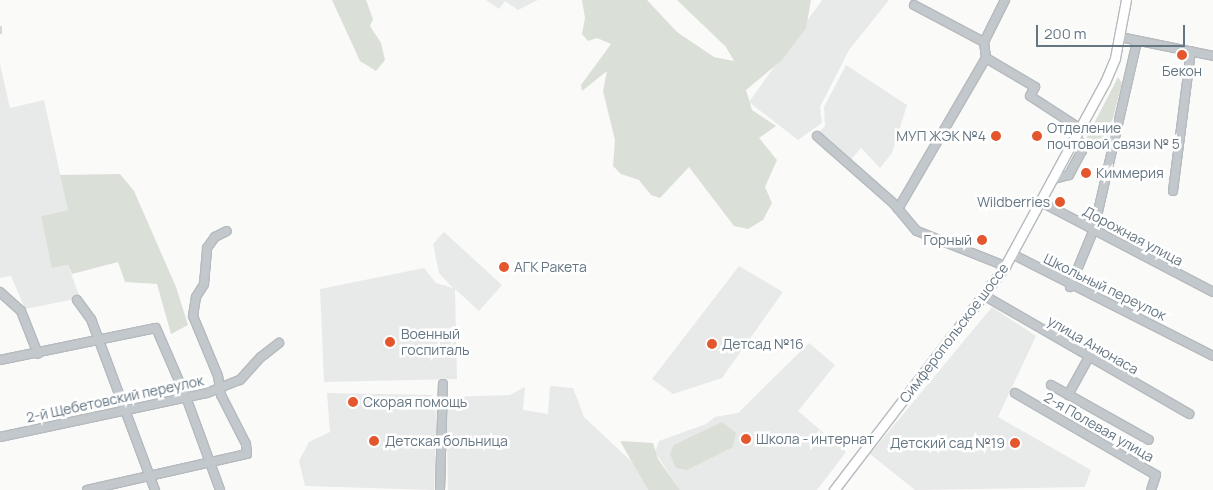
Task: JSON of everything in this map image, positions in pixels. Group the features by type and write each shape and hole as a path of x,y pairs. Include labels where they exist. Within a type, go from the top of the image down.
{"main road":[{"name":"Симферопольское шоссе","path":"834,490 985,296 1006,266 1105,82 1120,37 1126,0"}],"street":[{"path":"898,209 986,58 984,42 1005,0"},
{"path":"914,5 984,42"},
{"path":"1120,37 1213,56"},
{"path":"1070,287 1094,230 1137,41"},
{"path":"1173,191 1191,51"},
{"path":"986,58 1035,87 1030,96 1079,128"},
{"path":"817,136 898,209 917,231 1006,266"},
{"name":"Дорожная улица","path":"1041,202 1213,292"},
{"path":"87,490 247,454 193,316 196,297 204,284 207,248 215,237 227,231"},
{"name":"Школьный переулок","path":"1012,254 1070,287 1086,289 1213,356"},
{"path":"0,292 20,311 38,354"},
{"name":"улица Анюнаса","path":"985,296 1189,414"},
{"path":"78,300 85,307 100,340 156,490"},
{"path":"0,360 38,354 156,328 186,397 220,490"},
{"name":"2-й Щебетовский переулок","path":"0,437 186,397 221,387 240,380 261,357 279,343"},
{"path":"1068,395 1090,357"},
{"path":"440,490 443,384"},
{"path":"1051,385 1149,440"},
{"name":"2-я Полевая улица","path":"1016,393 1156,475 1151,490"}],"shaded area":[{"path":"332,0 366,0 373,19 370,26 381,43 385,60 376,71 360,61"},
{"path":"486,0 538,0 518,10 505,1 499,9"},
{"path":"582,0 647,0 677,32 714,57 734,61 726,47 677,0 811,0 806,28 782,60 746,90 752,110 776,126 759,138 777,160 765,187 772,203 763,220 748,229 734,226 689,167 660,198 651,195 639,180 621,174 613,166 615,140 603,91 607,71 582,91 581,85 611,44 597,38 588,41 582,34 585,18"},
{"path":"822,0 889,0 849,50 820,107 822,123 798,140 749,102"},
{"path":"0,64 10,108 44,100 68,210 41,216 53,268 68,265 80,298 25,309 11,276 0,278"},
{"path":"846,65 907,105 892,153 880,168 861,148 849,162 819,132 825,126 824,107"},
{"path":"1118,77 1122,83 1105,149 1086,139"},
{"path":"120,174 134,191 176,287 188,325 171,334 157,284 125,282 118,262 72,274 68,265 52,268 41,216 68,210 60,175"},
{"name":"Военный госпиталь","path":"444,232 502,285 479,311 455,289 457,379 324,382 320,289 424,268 436,283 453,288 439,273 433,244"},
{"name":"Детсад №16","path":"739,266 783,292 722,378 673,394 652,379"},
{"path":"992,307 1036,336 998,417 1091,470 1085,487 915,490 870,454"},
{"name":"Школа - интернат","path":"809,343 835,365 798,411 846,452 817,490 680,490 655,452 659,441 706,424 715,417 738,413"},
{"path":"550,386 573,388 584,417 632,462 648,490 448,490 446,397 510,395 525,387 523,410 548,414"},
{"name":"Детская больница","path":"327,393 432,395 437,405 434,490 305,486 299,461 309,442 330,432"},
{"path":"722,422 736,433 733,447 687,470 676,468 670,454 674,445"},
{"path":"620,441 653,443 658,459 680,490 648,490"}],"place":[{"name":"Бекон","path":"1182,55"},
{"name":"МУП ЖЭК №4","path":"996,136"},
{"name":"Отделение почтовой связи № 5","path":"1037,136"},
{"name":"Киммерия","path":"1086,173"},
{"name":"Wildberries","path":"1060,202"},
{"name":"Горный","path":"982,240"},
{"name":"АГК Ракета","path":"504,267"},
{"name":"Военный госпиталь","path":"390,342"},
{"name":"Детсад №16","path":"712,344"},
{"name":"Скорая помощь","path":"353,402"},
{"name":"Школа - интернат","path":"746,439"},
{"name":"Детская больница","path":"374,441"},
{"name":"Детский сад №19","path":"1015,443"}]}
